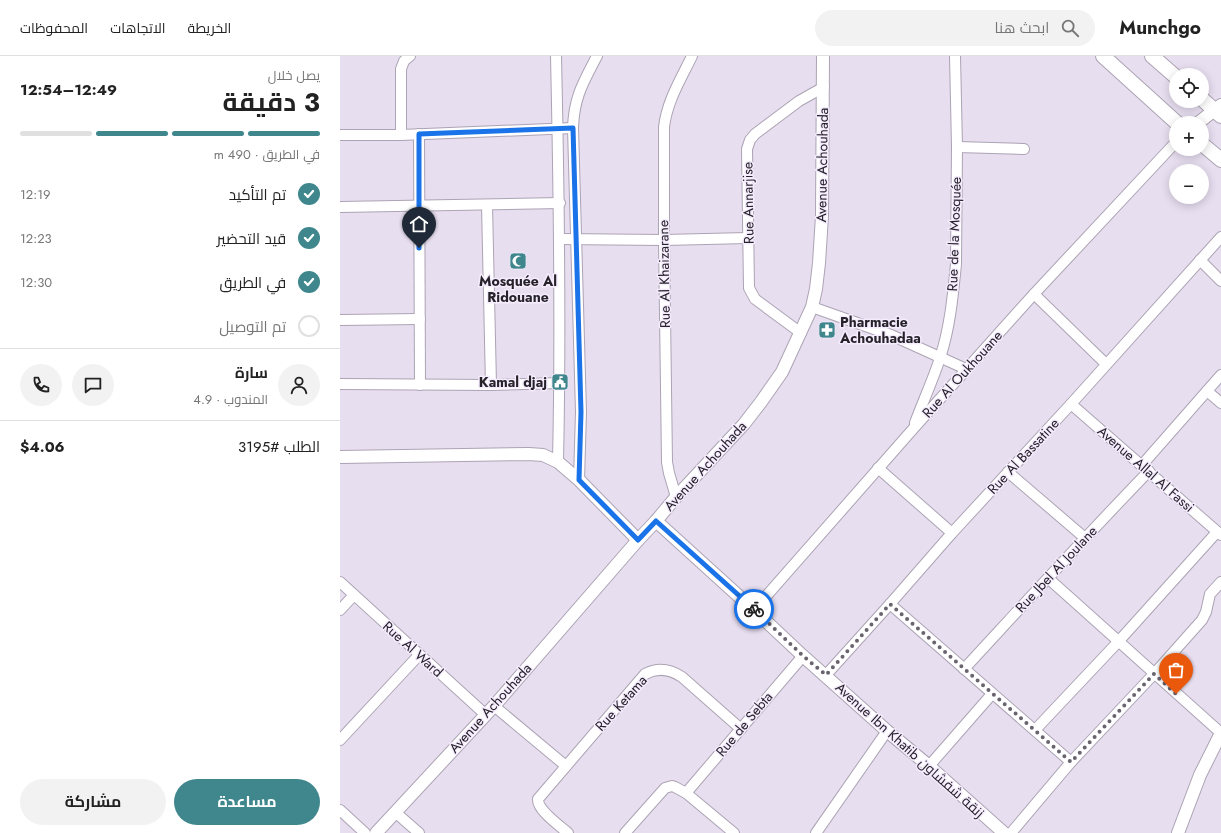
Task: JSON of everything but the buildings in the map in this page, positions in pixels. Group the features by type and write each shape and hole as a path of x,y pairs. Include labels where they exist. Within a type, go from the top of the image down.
{"main road":[{"path":"1103,56 1169,116"},
{"path":"1152,56 1169,71"},
{"path":"1209,104 1219,110"},
{"path":"1209,150 1221,160"}],"street":[{"path":"401,135 401,70 404,61 410,56"},
{"path":"556,56 560,203 560,383 558,462"},
{"path":"579,480 581,412 573,128 574,110 582,85 598,56"},
{"name":"Rue Al Khaizarane","path":"676,497 669,473 668,462 664,240 664,127 665,114 692,56"},
{"name":"Avenue Achouhada","path":"376,833 490,710 676,497 744,424 782,372 812,307 816,289 822,216 823,56"},
{"name":"Rue de la Mosquée","path":"913,429 945,341 956,264 957,147 955,56"},
{"name":"Rue Annarjise","path":"801,333 761,304 751,293 749,288 747,149 750,140 755,134 800,101 824,87"},
{"path":"1209,116 1219,110"},
{"path":"340,135 401,135 573,128"},
{"path":"419,134 420,385"},
{"path":"957,147 1024,149"},
{"name":"Rue Al Oukhouane","path":"754,610 966,369 1169,149"},
{"path":"340,207 560,203"},
{"path":"487,205 491,385"},
{"name":"Rue Al Bassatine","path":"826,675 952,533 1071,404 1221,236"},
{"path":"560,239 664,240 748,238"},
{"path":"1200,260 1221,281"},
{"path":"1034,294 1106,364"},
{"path":"812,307 885,333 966,369"},
{"path":"340,320 420,319"},
{"name":"Rue Jbel Al Joulane","path":"964,669 1049,579 1085,538 1145,468 1221,375"},
{"path":"340,384 491,385 560,383"},
{"path":"1207,391 1221,403"},
{"name":"Avenue Allal Al Fassi","path":"1071,404 1219,534"},
{"path":"340,457 543,455 558,462 579,480 638,540"},
{"path":"878,468 952,533"},
{"path":"1008,472 1085,538"},
{"name":"Avenue Ibn Khatib زنقة شفشاون","path":"656,521 803,656 1004,833"},
{"path":"1035,730 1219,534"},
{"path":"1049,579 1221,733 1200,775 1178,833"},
{"name":"Rue Al Ward","path":"340,582 419,655 490,710"},
{"path":"1011,833 1071,762 1154,674 1202,620 1206,612 1210,594 1221,582"},
{"path":"340,610 354,595"},
{"path":"890,604 1071,762"},
{"path":"340,740 419,655"},
{"name":"Rue de Sebta","path":"686,793 803,656"},
{"name":"Rue Ketama","path":"568,833 542,809 538,803 538,799 646,674 656,670 668,670 675,672 741,729"},
{"path":"929,766 992,694"},
{"path":"490,710 566,766"},
{"path":"816,833 887,731"},
{"path":"625,833 665,788 675,787 686,793 734,833"},
{"path":"340,810 365,833"},
{"path":"395,812 419,833"}],"way so far":[{"path":"754,609 803,656 826,675 890,604 1071,762 1154,674 1176,694"}],"place":[{"name":"Mosquée Al Ridouane","path":"518,261"},
{"name":"Pharmacie Achouhadaa","path":"827,330"},
{"name":"Kamal djaj","path":"560,382"}],"route":[{"path":"419,248 419,134 573,128 581,412 579,480 638,540 656,521 754,609"}]}
